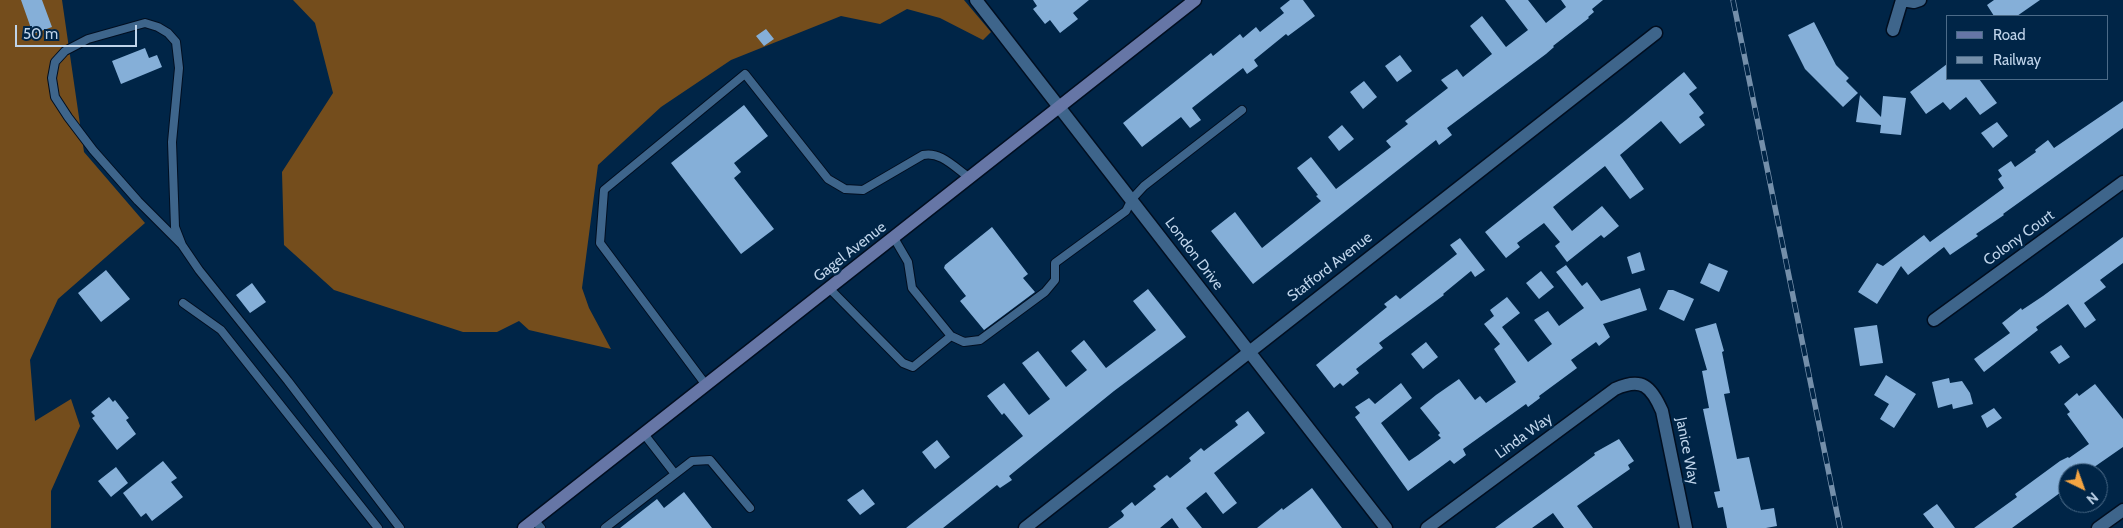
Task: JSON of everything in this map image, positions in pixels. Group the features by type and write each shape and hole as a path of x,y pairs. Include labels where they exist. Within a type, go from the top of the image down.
{"street":[{"name":"London Drive","path":"976,0 1386,528"},
{"name":"Gagel Avenue","path":"533,525 644,434 1196,0"},
{"path":"1893,30 1902,0 1914,2 1920,0"},
{"name":"Stafford Avenue","path":"1025,528 1656,32"},
{"name":"Colony Court","path":"1934,320 2123,182"},
{"name":"Linda Way","path":"1427,528 1615,389 1632,383 1646,386"},
{"name":"Janice Way","path":"1646,386 1654,393 1662,411 1686,528"},
{"path":"2098,528 2123,510"}],"lane":[{"path":"182,245 175,227 172,142 179,68 176,42 168,33 158,27 145,23 88,39 65,51 55,62 52,78 55,96 68,117 93,150 138,201 182,245 199,270 288,380 400,528"},
{"path":"706,385 600,242 604,190 745,74 828,179 844,189 863,190 922,155 932,153 940,156 970,178"},
{"path":"894,238 908,262 912,288 951,336 964,342 980,340 1038,297 1055,280 1055,263 1126,211 1132,199 1144,186 1242,110"},
{"path":"829,288 903,363 913,367 951,336"},
{"path":"183,303 221,330 378,528"},
{"path":"644,434 675,474"},
{"path":"605,528 692,461 710,460 750,508"}],"shaded area":[{"path":"0,0 62,0 84,152 145,223 58,299 30,360 35,421 71,399 80,426 51,491 51,528 0,528"},
{"path":"293,0 964,0 991,32 983,40 940,18 907,9 880,24 841,16 731,60 661,107 598,165 582,288 589,308 611,349 529,330 519,321 497,332 463,332 334,290 284,245 282,172 333,93 315,23"}],"building":[{"path":"21,0 42,0 52,27 33,34"},
{"path":"1033,0 1089,0 1073,13 1078,19 1060,33 1050,20 1045,24 1033,9 1037,6"},
{"path":"1290,0 1303,0 1315,16 1288,36 1286,34 1254,60 1258,66 1247,74 1243,68 1192,108 1201,120 1190,128 1181,117 1142,147 1123,123 1211,53 1213,56 1240,34 1243,38 1256,27 1260,32 1284,13 1280,8"},
{"path":"1505,0 1528,0 1546,23 1566,7 1561,0 1603,0 1592,9 1594,12 1589,18 1553,46 1546,54 1447,128 1452,135 1439,145 1436,140 1253,284 1211,231 1235,212 1262,248 1321,201 1297,168 1311,157 1336,189 1391,147 1386,141 1408,124 1405,121 1448,88 1441,80 1457,69 1463,77 1492,54 1470,26 1482,16 1506,47 1528,30"},
{"path":"1994,0 2040,0 2018,15 1993,15 1987,5"},
{"path":"1814,22 1836,65 1849,78 1846,81 1858,93 1843,107 1805,69 1788,35"},
{"path":"766,29 774,39 764,46 756,36"},
{"path":"145,48 149,58 157,55 162,67 121,84 112,61"},
{"path":"1400,55 1412,71 1397,82 1385,66"},
{"path":"1946,65 1946,80 1980,80 1997,103 1980,115 1966,97 1950,110 1943,102 1926,114 1910,92"},
{"path":"1684,72 1697,88 1689,94 1704,113 1699,117 1705,125 1680,144 1661,121 1620,155 1644,189 1630,199 1605,166 1553,207 1572,231 1602,206 1619,226 1604,238 1601,235 1567,262 1555,246 1560,242 1544,223 1517,243 1520,247 1506,258 1485,232"},
{"path":"1364,81 1377,97 1363,109 1350,92"},
{"path":"1860,95 1881,117 1883,96 1906,98 1901,135 1880,133 1881,125 1856,122"},
{"path":"2123,101 2123,128 1976,234 1978,236 1950,255 1944,247 1908,275 1901,266 1877,304 1858,292 1877,263 1883,266 1924,235 1930,242 2004,188 1998,179 2002,176 1998,170 2011,161 2015,167 2036,152 2035,150 2048,140 2054,148"},
{"path":"744,105 768,136 734,163 741,172 734,178 774,229 741,254 671,163"},
{"path":"1997,122 2008,136 1993,148 1981,133"},
{"path":"1342,125 1354,139 1339,151 1328,137"},
{"path":"992,227 1028,274 1023,278 1035,292 984,330 960,301 966,296 944,268 945,265"},
{"path":"2123,237 2123,263 2100,280 2106,287 2084,303 2096,320 2085,328 2068,304 2036,327 2038,330 1984,372 1974,359 2010,333 2002,323 2021,308 2022,310 2043,296"},
{"path":"1460,238 1485,270 1475,277 1471,271 1444,295 1379,343 1383,348 1356,369 1359,373 1343,386 1340,383 1334,388 1316,365 1387,307 1384,304 1396,295 1400,299 1457,254 1450,245"},
{"path":"1640,252 1645,270 1632,274 1627,257"},
{"path":"1709,263 1728,271 1719,292 1700,283"},
{"path":"1566,265 1582,286 1587,282 1601,301 1640,288 1647,310 1603,324 1610,337 1599,346 1596,342 1571,360 1577,368 1539,396 1540,398 1528,407 1526,404 1463,449 1466,455 1454,464 1450,460 1408,491 1355,417 1360,413 1355,407 1369,398 1375,404 1401,383 1412,398 1381,423 1409,461 1418,455 1441,438 1438,435 1440,433 1420,408 1436,395 1459,379 1475,400 1480,396 1486,403 1516,382 1494,349 1500,344 1484,324 1494,316 1490,310 1507,297 1520,313 1502,327 1528,362 1552,344 1534,320 1548,311 1559,326 1584,308 1556,272"},
{"path":"106,270 130,299 101,322 78,293"},
{"path":"1541,271 1554,287 1539,299 1526,283"},
{"path":"252,283 266,302 250,313 236,295"},
{"path":"1148,289 1186,337 1114,391 1009,476 1012,480 1000,488 997,485 943,528 906,528 1023,436 1004,413 1002,415 987,396 1004,383 1029,415 1050,399 1022,363 1038,351 1066,387 1087,370 1071,351 1084,340 1106,368 1156,330 1133,301"},
{"path":"1668,290 1673,290 1694,299 1684,321 1659,309"},
{"path":"1716,323 1724,351 1722,352 1730,393 1724,394 1737,459 1749,457 1761,510 1774,508 1777,526 1766,528 1727,528 1723,507 1718,508 1714,492 1720,491 1703,409 1709,408 1702,371 1707,370 1695,329"},
{"path":"1877,325 1883,363 1860,366 1854,328"},
{"path":"1426,342 1438,357 1423,369 1411,354"},
{"path":"2061,345 2070,357 2059,364 2050,352"},
{"path":"1886,375 1916,394 1894,428 1880,419 1889,404 1874,395"},
{"path":"1949,378 1950,383 1962,381 1970,393 1973,404 1953,409 1952,404 1938,408 1932,382"},
{"path":"2095,384 2123,419 2123,447 2100,463 2058,463 2058,494 2012,528 1974,528 2017,497 2015,494 2060,461 2069,458 2089,444 2067,414 2070,412 2064,404 2077,393 2079,396"},
{"path":"109,397 113,402 115,400 129,418 126,420 136,434 117,450 92,418 95,416 91,412"},
{"path":"1994,408 2002,418 1987,428 1981,416"},
{"path":"1248,411 1265,433 1214,473 1237,503 1223,514 1206,492 1186,508 1202,528 1179,528 1172,518 1160,528 1108,528 1123,517 1124,515 1121,511 1132,502 1135,506 1156,489 1153,486 1167,475 1170,478 1191,461 1189,458 1201,448 1204,451 1238,425 1235,421"},
{"path":"1619,439 1634,461 1628,465 1630,469 1577,506 1593,528 1564,528 1553,513 1532,528 1495,528 1595,455 1594,453"},
{"path":"937,440 950,457 935,469 922,452"},
{"path":"163,461 177,478 171,482 183,497 152,521 146,513 141,517 123,493"},
{"path":"116,467 128,483 111,497 98,481"},
{"path":"1312,488 1342,528 1257,528 1282,508 1283,510"},
{"path":"863,489 875,504 860,515 847,500"},
{"path":"684,492 712,528 620,528 657,499 664,508"},
{"path":"1937,504 1955,528 1934,528 1923,514"}],"railway":[{"path":"1733,0 1840,528"}]}
